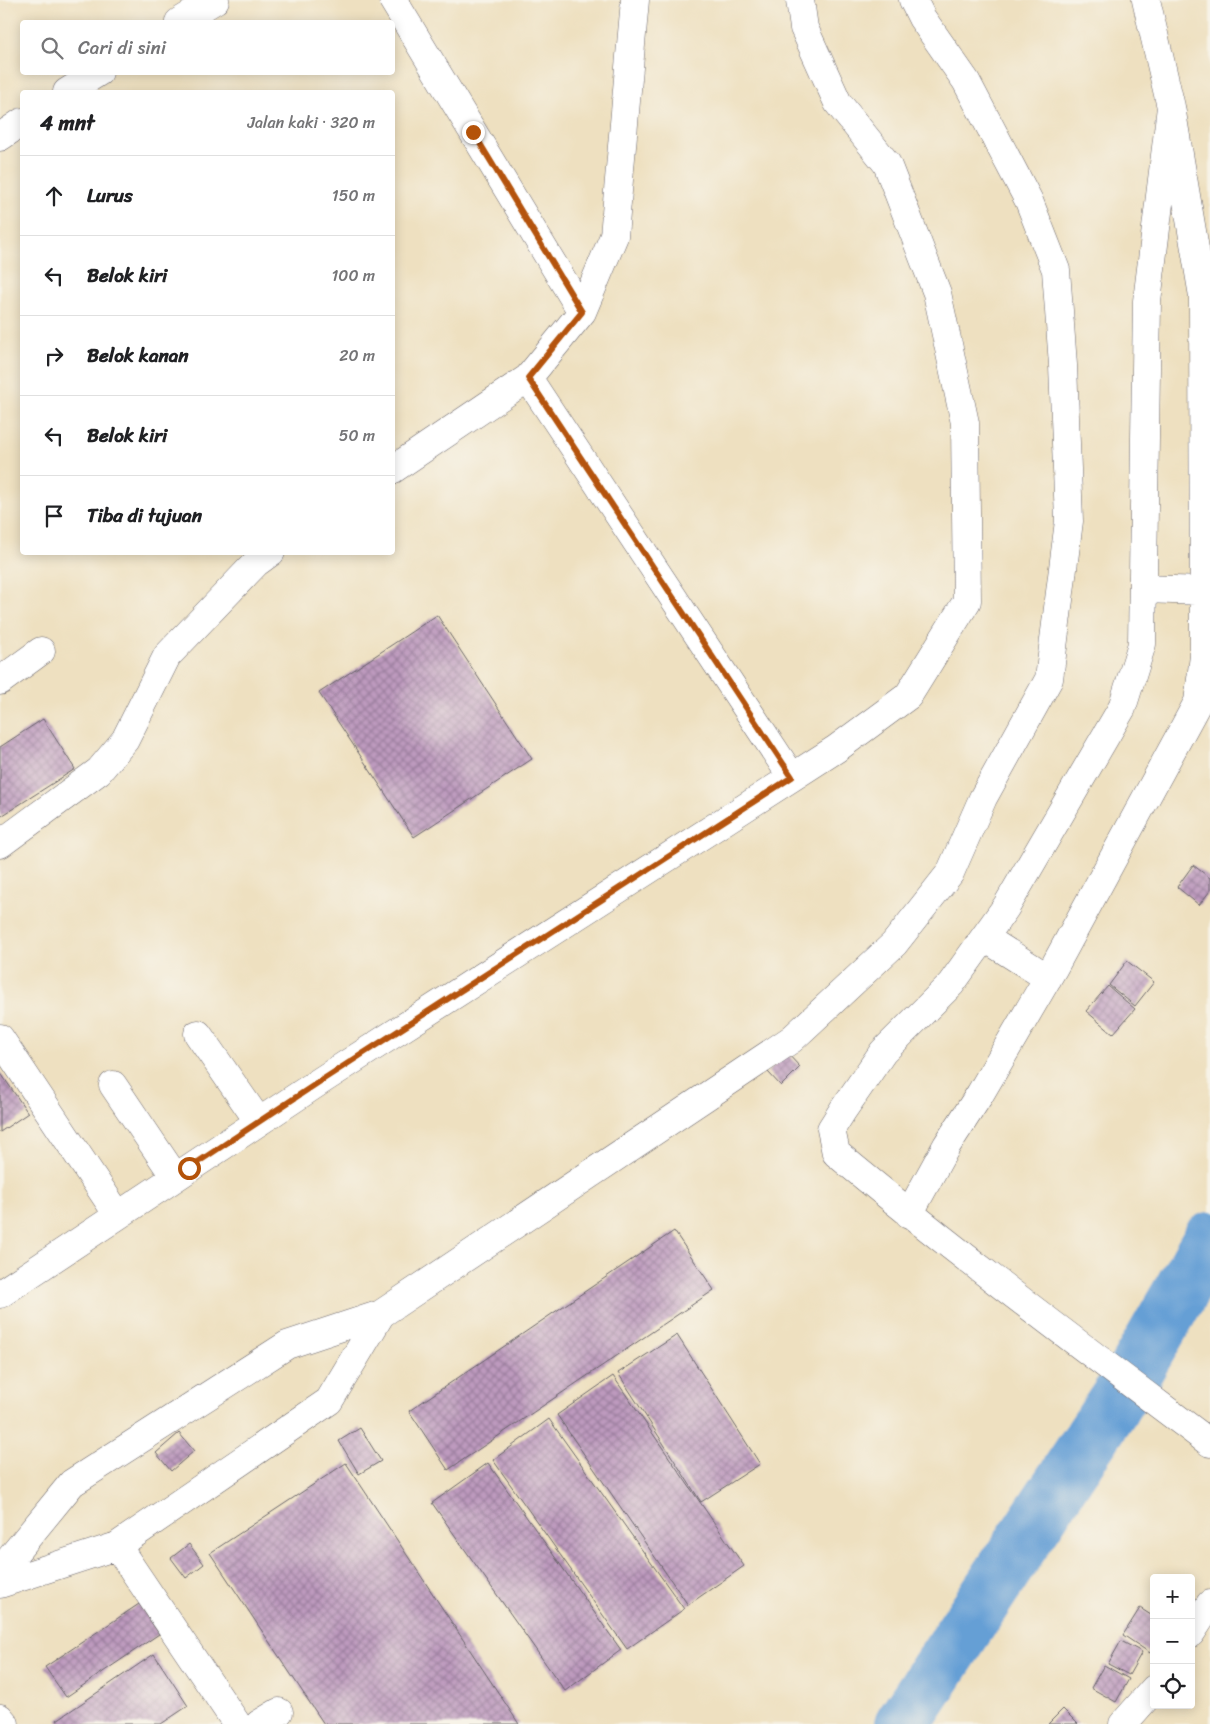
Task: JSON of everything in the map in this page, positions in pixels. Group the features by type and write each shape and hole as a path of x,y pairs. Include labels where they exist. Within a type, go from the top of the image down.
{"main road":[{"path":"182,20 215,0"},
{"path":"393,0 582,312"},
{"path":"395,468 528,378 582,312 614,236 635,0"},
{"path":"0,1294 259,1122 836,749 908,696 967,601 965,423 937,293 887,164 838,103 804,28 800,0"},
{"path":"0,1571 72,1483 287,1346 381,1314 792,1039 894,944 950,873 983,798 1049,679 1070,521 1064,365 1056,270 1029,201 966,81 922,18 913,0"},
{"path":"909,1214 947,1144 980,1094 1048,978 1198,702 1204,656 1203,296 1171,107 1146,0"},
{"path":"70,90 94,75"},
{"path":"1171,107 1147,301 1142,644 1122,708 1006,907 985,938 951,984 883,1052 832,1129 836,1153 909,1214 988,1276 1210,1443"},
{"path":"0,137 20,123"},
{"path":"528,378 792,777"},
{"path":"0,844 99,771 125,740 167,656 256,563 267,555"},
{"path":"1143,589 1204,591"},
{"path":"0,682 41,651"},
{"path":"985,938 1048,978"},
{"path":"198,1034 259,1122"},
{"path":"0,1038 118,1215"},
{"path":"113,1085 175,1177"},
{"path":"0,1584 117,1546 329,1401 381,1314"},
{"path":"117,1546 237,1724"},
{"path":"1195,1627 1210,1604"},
{"path":"1123,1724 1150,1694"},
{"path":"0,1718 5,1724"}],"building":[{"path":"437,615 532,759 414,837 319,693"},
{"path":"43,719 75,769 0,817 0,747"},
{"path":"1193,865 1210,878 1210,891 1199,905 1177,887"},
{"path":"1127,961 1154,982 1135,1006 1109,985"},
{"path":"1108,986 1135,1009 1113,1034 1086,1011"},
{"path":"787,1053 800,1067 781,1086 768,1072"},
{"path":"0,1072 28,1113 0,1132"},
{"path":"674,1231 714,1290 448,1470 409,1411"},
{"path":"677,1335 760,1464 701,1502 618,1373"},
{"path":"613,1376 744,1566 688,1605 557,1415"},
{"path":"549,1419 684,1609 627,1649 493,1460"},
{"path":"360,1428 381,1461 359,1474 339,1441"},
{"path":"179,1433 194,1451 171,1471 156,1453"},
{"path":"346,1463 519,1724 324,1724 210,1553"},
{"path":"488,1463 621,1650 565,1691 432,1503"},
{"path":"189,1544 204,1564 186,1578 171,1558"},
{"path":"139,1604 159,1634 66,1697 45,1667"},
{"path":"1140,1608 1150,1614 1150,1653 1123,1635"},
{"path":"1121,1641 1142,1652 1129,1675 1108,1664"},
{"path":"154,1654 188,1706 161,1724 60,1724 57,1720"},
{"path":"1104,1665 1129,1679 1116,1702 1091,1688"},
{"path":"1063,1709 1078,1724 1048,1724"}],"waterway":[{"path":"902,1724 1131,1378 1210,1240"}],"route":[{"path":"189,1168 792,777 528,378 582,312 473,132"}]}
